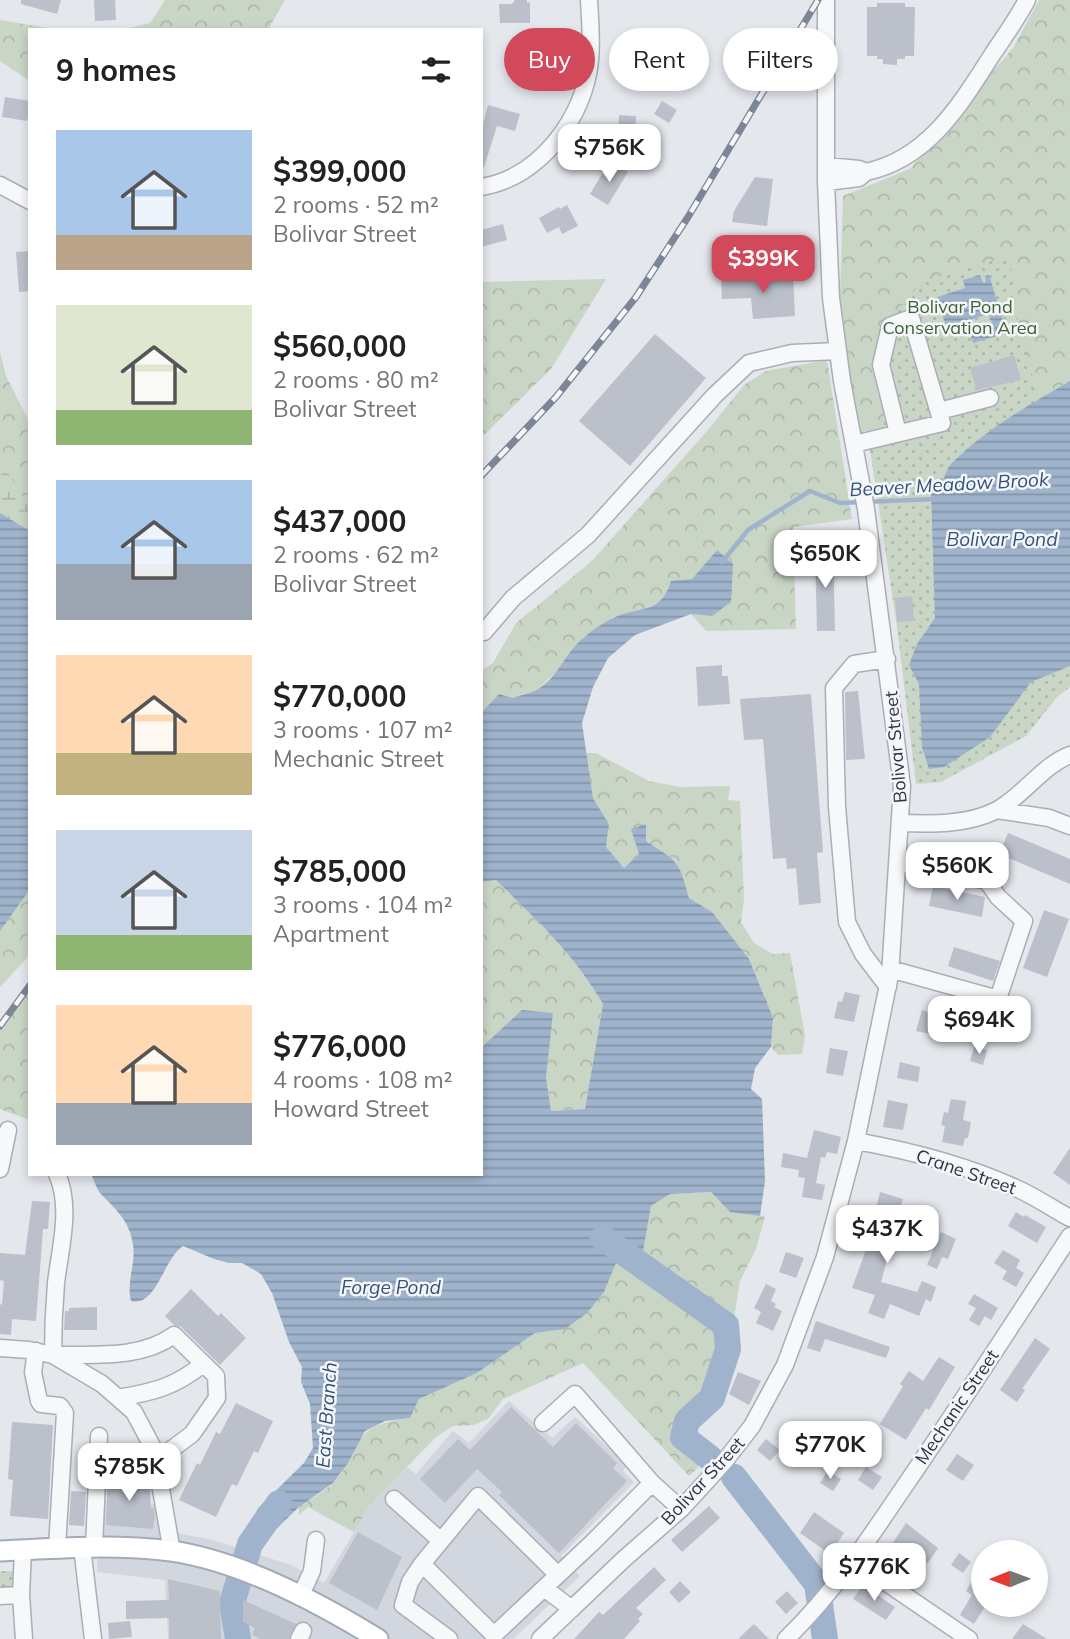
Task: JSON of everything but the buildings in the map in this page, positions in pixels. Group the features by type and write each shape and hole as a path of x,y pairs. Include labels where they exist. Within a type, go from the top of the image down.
{"main road":[{"path":"0,1551 88,1547 172,1552 250,1574 300,1597 377,1639"}],"street":[{"path":"483,187 495,185 523,172 567,130 581,98 590,61 589,0"},
{"name":"Bolivar Street","path":"540,1639 681,1509 724,1462 752,1426 785,1366 825,1257 856,1141 888,987 902,786 865,503 831,298 827,174 827,0"},
{"path":"827,174 859,178 866,172 903,159 925,142 957,110 1027,0"},
{"path":"0,185 28,200"},
{"path":"854,444 942,423 911,318 890,326 881,365 898,433"},
{"path":"484,632 513,598 588,535 715,395 749,363 792,353 838,351"},
{"path":"939,411 990,398"},
{"path":"887,659 854,664 834,688 834,716 837,807 847,922 863,954 888,987"},
{"path":"901,822 930,824 961,821 997,810 1070,755"},
{"path":"997,810 1049,818 1070,825"},
{"path":"890,969 998,999 1024,921 998,897 988,881 898,862"},
{"path":"0,1170 9,1130"},
{"name":"Crane Street","path":"856,1141 976,1171 1018,1189 1070,1219"},
{"path":"53,1355 56,1286 64,1208 63,1189 58,1176"},
{"name":"Mechanic Street","path":"786,1639 829,1594 853,1560 936,1441 1070,1236"},
{"path":"0,1348 53,1355 128,1354 158,1347 174,1335 216,1377 217,1398 192,1434 156,1461"},
{"path":"32,1351 39,1401 41,1404 60,1406 65,1413 57,1548"},
{"path":"53,1355 102,1384 134,1412 152,1446 172,1552"},
{"path":"118,1398 152,1392 183,1380 203,1364"},
{"path":"543,1423 575,1394 652,1483 681,1509"},
{"path":"93,1639 88,1547 99,1436"},
{"path":"422,1564 498,1635 652,1483"},
{"path":"449,1639 403,1605 410,1582 422,1564 478,1496 558,1575"},
{"path":"394,1499 441,1541"},
{"path":"300,1597 312,1571 316,1540"},
{"path":"23,1549 21,1595 24,1639"},
{"path":"853,1560 969,1639"},
{"path":"544,1588 572,1609"},
{"path":"0,1596 21,1595"}],"shaded area":[{"path":"509,1401 552,1438 575,1417 627,1465 623,1471 634,1482 561,1556 580,1576 513,1639 168,1639 165,1580 97,1572 99,1499 130,1501 130,1505 156,1504 161,1530 213,1540 291,1565 324,1583 370,1505 407,1467 416,1474 453,1431 469,1443"}],"green space":[{"path":"165,0 285,0 269,28 131,28 150,23"},
{"path":"1039,0 1070,0 1070,381 1039,399 1020,331 1009,256 922,282 883,328 888,420 857,434 840,294 843,196 910,169 1013,48"},
{"name":"Bolivar Pond Conservation Area","path":"1070,13 1070,687 1057,697 1026,736 941,782 916,784 897,627 845,285"},
{"path":"0,20 48,28 28,28 28,80 0,61"},
{"path":"606,279 551,369 483,436 484,397 483,282"},
{"path":"0,352 6,376 28,419 28,530 0,513"},
{"path":"827,360 852,519 793,527 796,629 706,631 691,614 712,616 717,550 692,579 671,582 661,602 641,611 613,617 539,688 513,699 499,694 483,711 483,670 493,663 516,623 591,562 708,430 744,385 766,371"},
{"path":"0,460 28,504 28,530 0,513"},
{"path":"586,753 596,753 649,781 680,787 730,786 728,800 740,801 744,899 741,922 754,943 773,954 790,953 805,1035 802,1054 778,1055 771,1047 773,1018 712,912 689,898 676,863 646,841 639,854 624,868 606,847 609,824 593,798"},
{"path":"496,880 526,909 554,938 603,1004 585,1109 551,1111 546,1077 552,1013 496,1037 483,1047 483,882"},
{"path":"28,889 28,957 0,987 0,931"},
{"path":"28,988 28,1119 0,1109 0,1026"},
{"path":"711,1192 730,1212 765,1216 756,1249 740,1281 732,1330 731,1362 708,1412 690,1435 715,1452 689,1476 583,1363 503,1399 488,1419 473,1425 453,1426 436,1437 370,1505 354,1532 308,1507 299,1515 299,1507 335,1481 368,1431 390,1421 410,1418 419,1399 477,1373 535,1333 565,1329 604,1292 615,1263 643,1252 651,1206 670,1194"},
{"path":"0,1571 17,1571 13,1585 0,1591"}],"water":[{"path":"980,275 983,283 986,282 985,276 989,275 1007,333 973,343 970,333 993,326 989,314 946,327 937,297 965,288 963,280"},
{"name":"Bolivar Pond","path":"1070,381 1070,666 1031,682 990,737 944,767 929,769 922,747 919,684 909,665 917,644 935,618 931,493 940,486 952,463 979,439 1008,418"},
{"path":"0,513 28,530 28,892 0,931"},
{"name":"Forge Pond","path":"717,550 733,564 731,602 712,616 691,614 635,635 608,658 593,687 582,723 593,798 609,824 606,847 624,868 639,854 631,829 646,824 646,841 680,869 689,898 712,912 749,959 773,1018 771,1047 755,1068 751,1089 762,1099 765,1181 760,1216 730,1212 711,1192 670,1194 651,1206 643,1252 616,1263 604,1292 587,1313 565,1329 535,1333 477,1373 419,1399 410,1418 385,1421 365,1431 348,1463 333,1483 299,1507 270,1535 246,1527 260,1506 304,1463 313,1448 310,1404 301,1382 302,1367 289,1342 272,1293 261,1274 242,1263 214,1259 183,1246 170,1261 154,1290 140,1301 131,1301 134,1252 129,1229 100,1192 92,1176 483,1176 483,1046 522,1010 553,1013 546,1077 551,1111 585,1109 603,1004 580,969 526,909 496,880 483,882 483,711 499,694 513,698 538,689 550,679 575,646 599,626 621,615 654,605 661,600 671,581 692,579"}],"waterway":[{"name":"Beaver Meadow Brook","path":"722,562 748,530 810,491 840,503 936,499"},
{"path":"603,1238 726,1325 728,1349 712,1398 687,1421 683,1437 710,1458"},
{"path":"734,1477 817,1584 825,1639"},
{"name":"East Branch","path":"238,1639 232,1603 250,1544 279,1503"}],"railway":[{"path":"483,474 556,397 636,297 688,217 818,0"},
{"path":"0,1026 28,988"}]}
